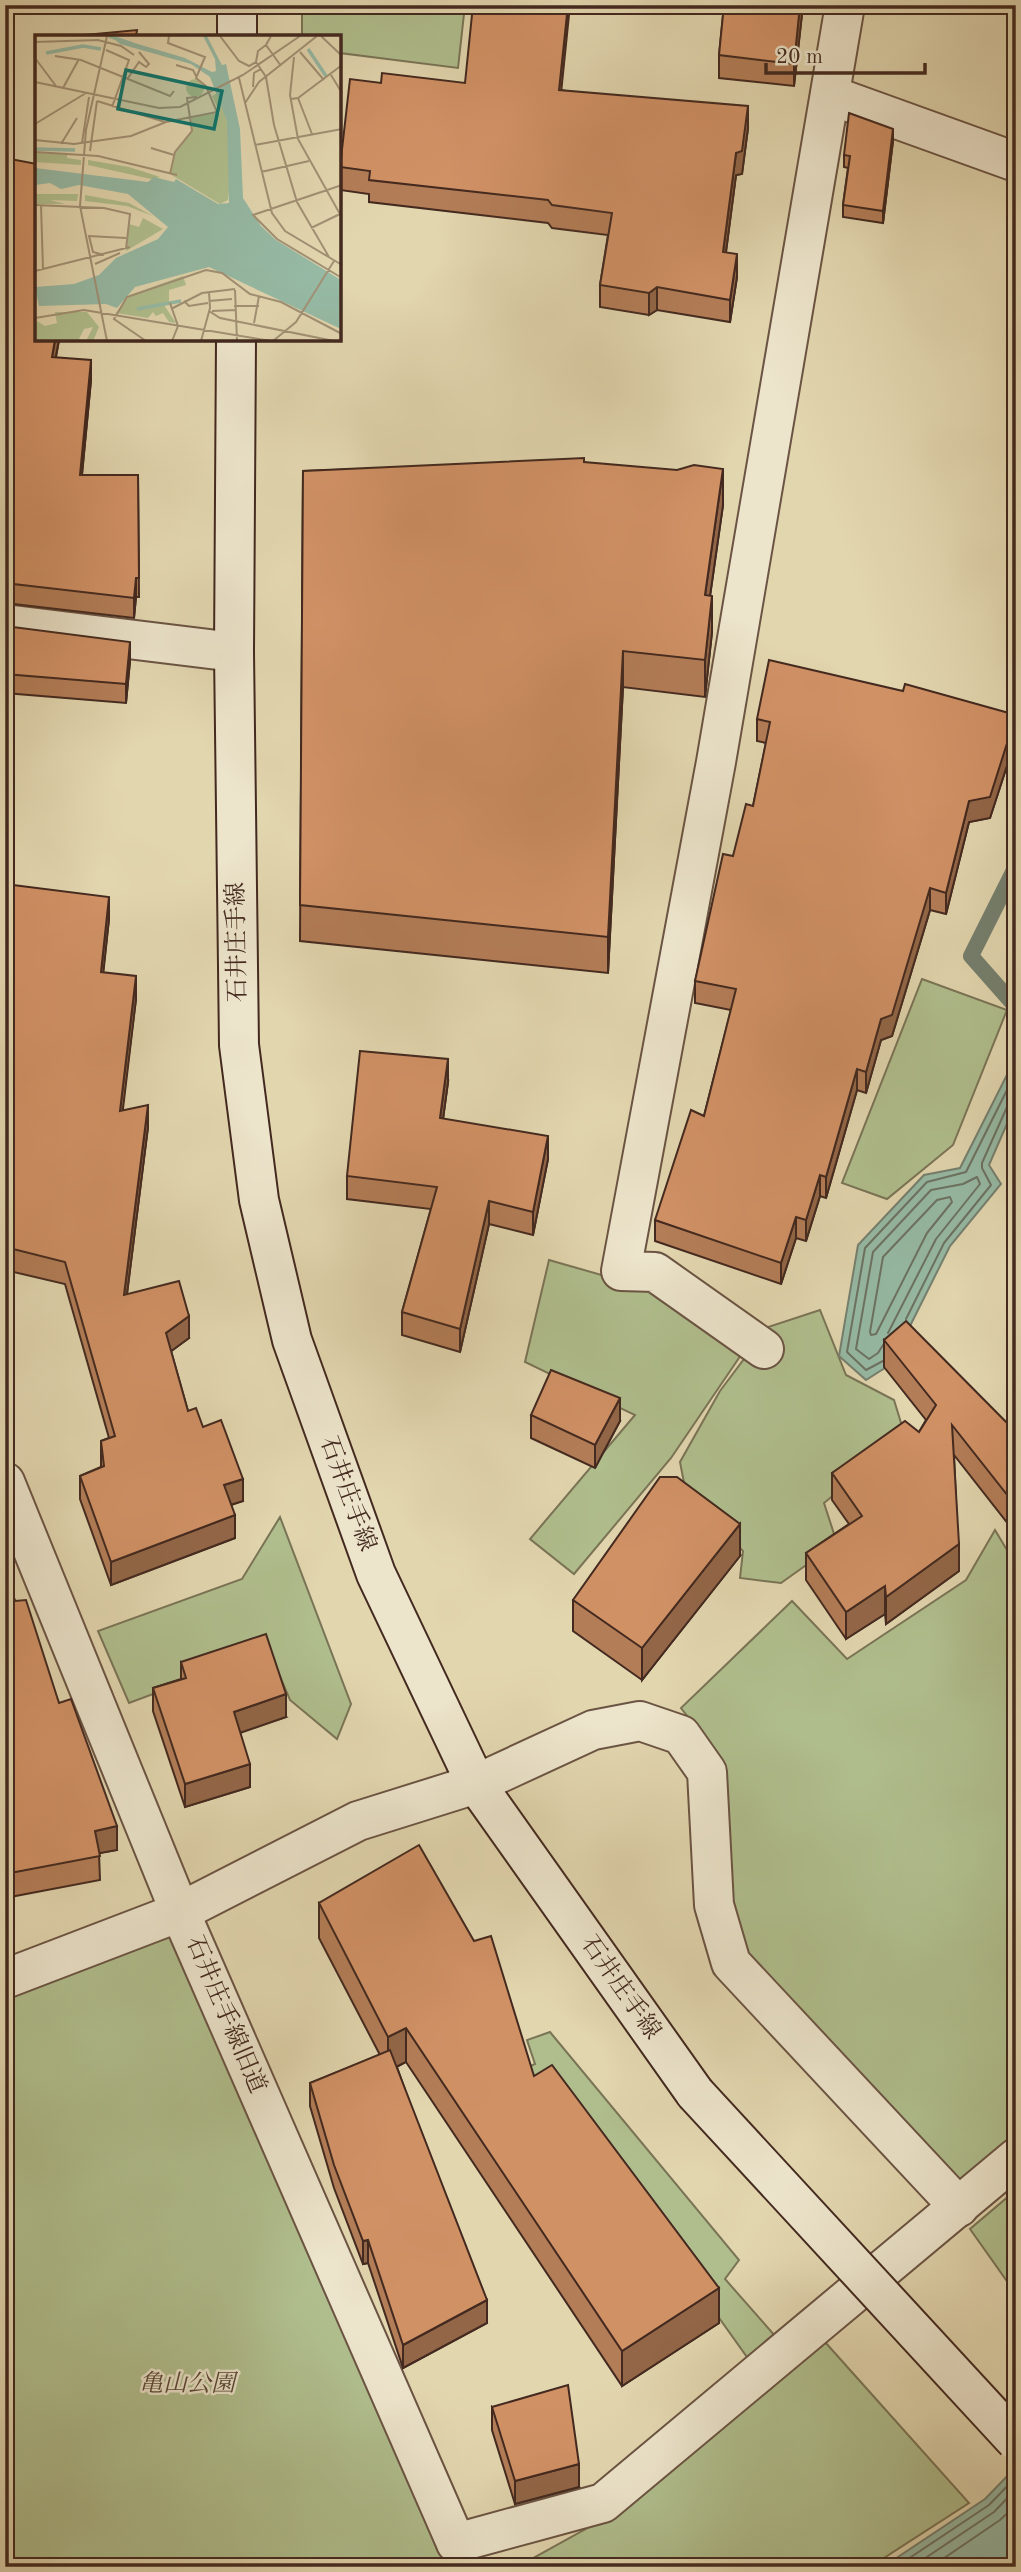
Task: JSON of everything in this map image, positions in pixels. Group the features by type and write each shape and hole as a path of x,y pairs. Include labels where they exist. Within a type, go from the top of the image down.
{"street":[{"path":"237,5 237,35"},
{"path":"764,1349 655,1272 621,1270 716,762 845,5"},
{"path":"830,95 1016,162"},
{"name":"石井庄手線","path":"236,341 234,652 239,1045 259,1200 292,1340 376,1574 476,1784 695,2094 1016,2441"},
{"path":"5,624 234,652"},
{"name":"石井庄手線旧道","path":"5,1482 180,1912 456,2543 603,2503 958,2207"},
{"path":"5,1979 180,1912 358,1821 476,1784 593,1730 640,1721 681,1735 707,1772 714,1905 731,1963 958,2207 1016,2158"}],"green space":[{"path":"302,5 465,5 458,68 341,53 341,35 302,35"},
{"path":"922,979 1007,1010 953,1145 887,1199 842,1183"},
{"path":"549,1260 661,1292 745,1349 671,1458 574,1574 530,1539 635,1415 525,1362"},
{"path":"820,1310 846,1375 894,1400 905,1436 824,1503 837,1543 781,1583 740,1578 743,1551 685,1488 680,1462 720,1391 768,1327"},
{"path":"280,1517 351,1704 337,1739 290,1700 269,1651 129,1703 98,1631 242,1579"},
{"path":"995,1530 1016,1565 1016,2138 958,2186 741,1957 730,1905 721,1759 681,1708 792,1601 847,1659 966,1580"},
{"name":"亀山公園","path":"180,1912 456,2543 454,2567 5,2567 5,1966"},
{"path":"550,2032 739,2260 725,2279 776,2337 747,2357 552,2084 448,2103 535,2064 527,2040"},
{"path":"1016,2190 1016,2294 970,2229"},
{"path":"825,2342 969,2503 870,2567 517,2567 620,2510"}],"water":[{"path":"1016,1057 1016,1103 989,1165 1001,1184 950,1246 891,1364 866,1380 839,1356 858,1245 924,1175 960,1168"},
{"path":"1016,2467 1016,2567 883,2567 985,2499"}],"building":[{"path":"473,5 568,5 559,90 748,106 742,151 736,153 723,252 737,254 730,300 657,287 649,293 600,285 612,213 552,205 548,200 369,180 370,171 341,167 350,79 381,83 382,73 465,83"},
{"path":"724,5 800,5 794,64 719,55"},
{"path":"137,30 136,35 85,35"},
{"path":"849,113 893,129 883,211 843,205 850,156 844,155"},
{"path":"5,158 35,164 35,341 55,341 52,357 91,360 80,475 138,475 139,578 136,578 134,598 5,583"},
{"path":"584,458 584,462 677,470 694,465 723,469 705,595 712,596 705,660 623,651 608,937 300,905 303,471"},
{"path":"5,626 130,642 126,684 5,674"},
{"path":"769,660 903,691 905,684 1016,715 990,797 969,801 946,893 930,888 892,1015 881,1019 866,1072 857,1069 826,1177 820,1175 806,1220 796,1217 781,1263 655,1220 691,1110 704,1116 736,989 695,981 723,854 733,856 746,804 753,806 770,722 757,719"},
{"path":"5,884 109,897 101,972 136,976 120,1111 148,1105 124,1295 179,1281 189,1316 166,1333 188,1411 196,1408 203,1427 221,1420 243,1479 224,1485 235,1515 111,1562 80,1476 104,1466 101,1441 115,1436 65,1262 5,1247"},
{"path":"360,1051 448,1059 440,1118 548,1136 533,1212 489,1201 460,1329 402,1312 437,1187 347,1176"},
{"path":"906,1321 1016,1432 1016,1506 952,1425 959,1544 886,1597 885,1586 846,1612 806,1553 862,1516 832,1473 905,1421 919,1432 936,1405 884,1340"},
{"path":"551,1370 620,1398 595,1445 531,1415"},
{"path":"660,1477 677,1477 740,1524 642,1648 573,1600"},
{"path":"5,1578 6,1581 9,1580 15,1601 26,1600 59,1703 71,1699 117,1826 95,1831 100,1856 5,1874"},
{"path":"266,1634 286,1694 234,1712 250,1764 185,1784 153,1688 186,1678 181,1662"},
{"path":"419,1845 474,1941 491,1936 534,2076 552,2065 719,2288 622,2351 406,2028 388,2037 319,1903"},
{"path":"390,2050 487,2300 403,2345 368,2240 363,2241 334,2165 310,2083"},
{"path":"568,2385 579,2464 515,2481 492,2407"}],"waterway":[{"path":"1016,866 971,956 1016,1007"}]}
